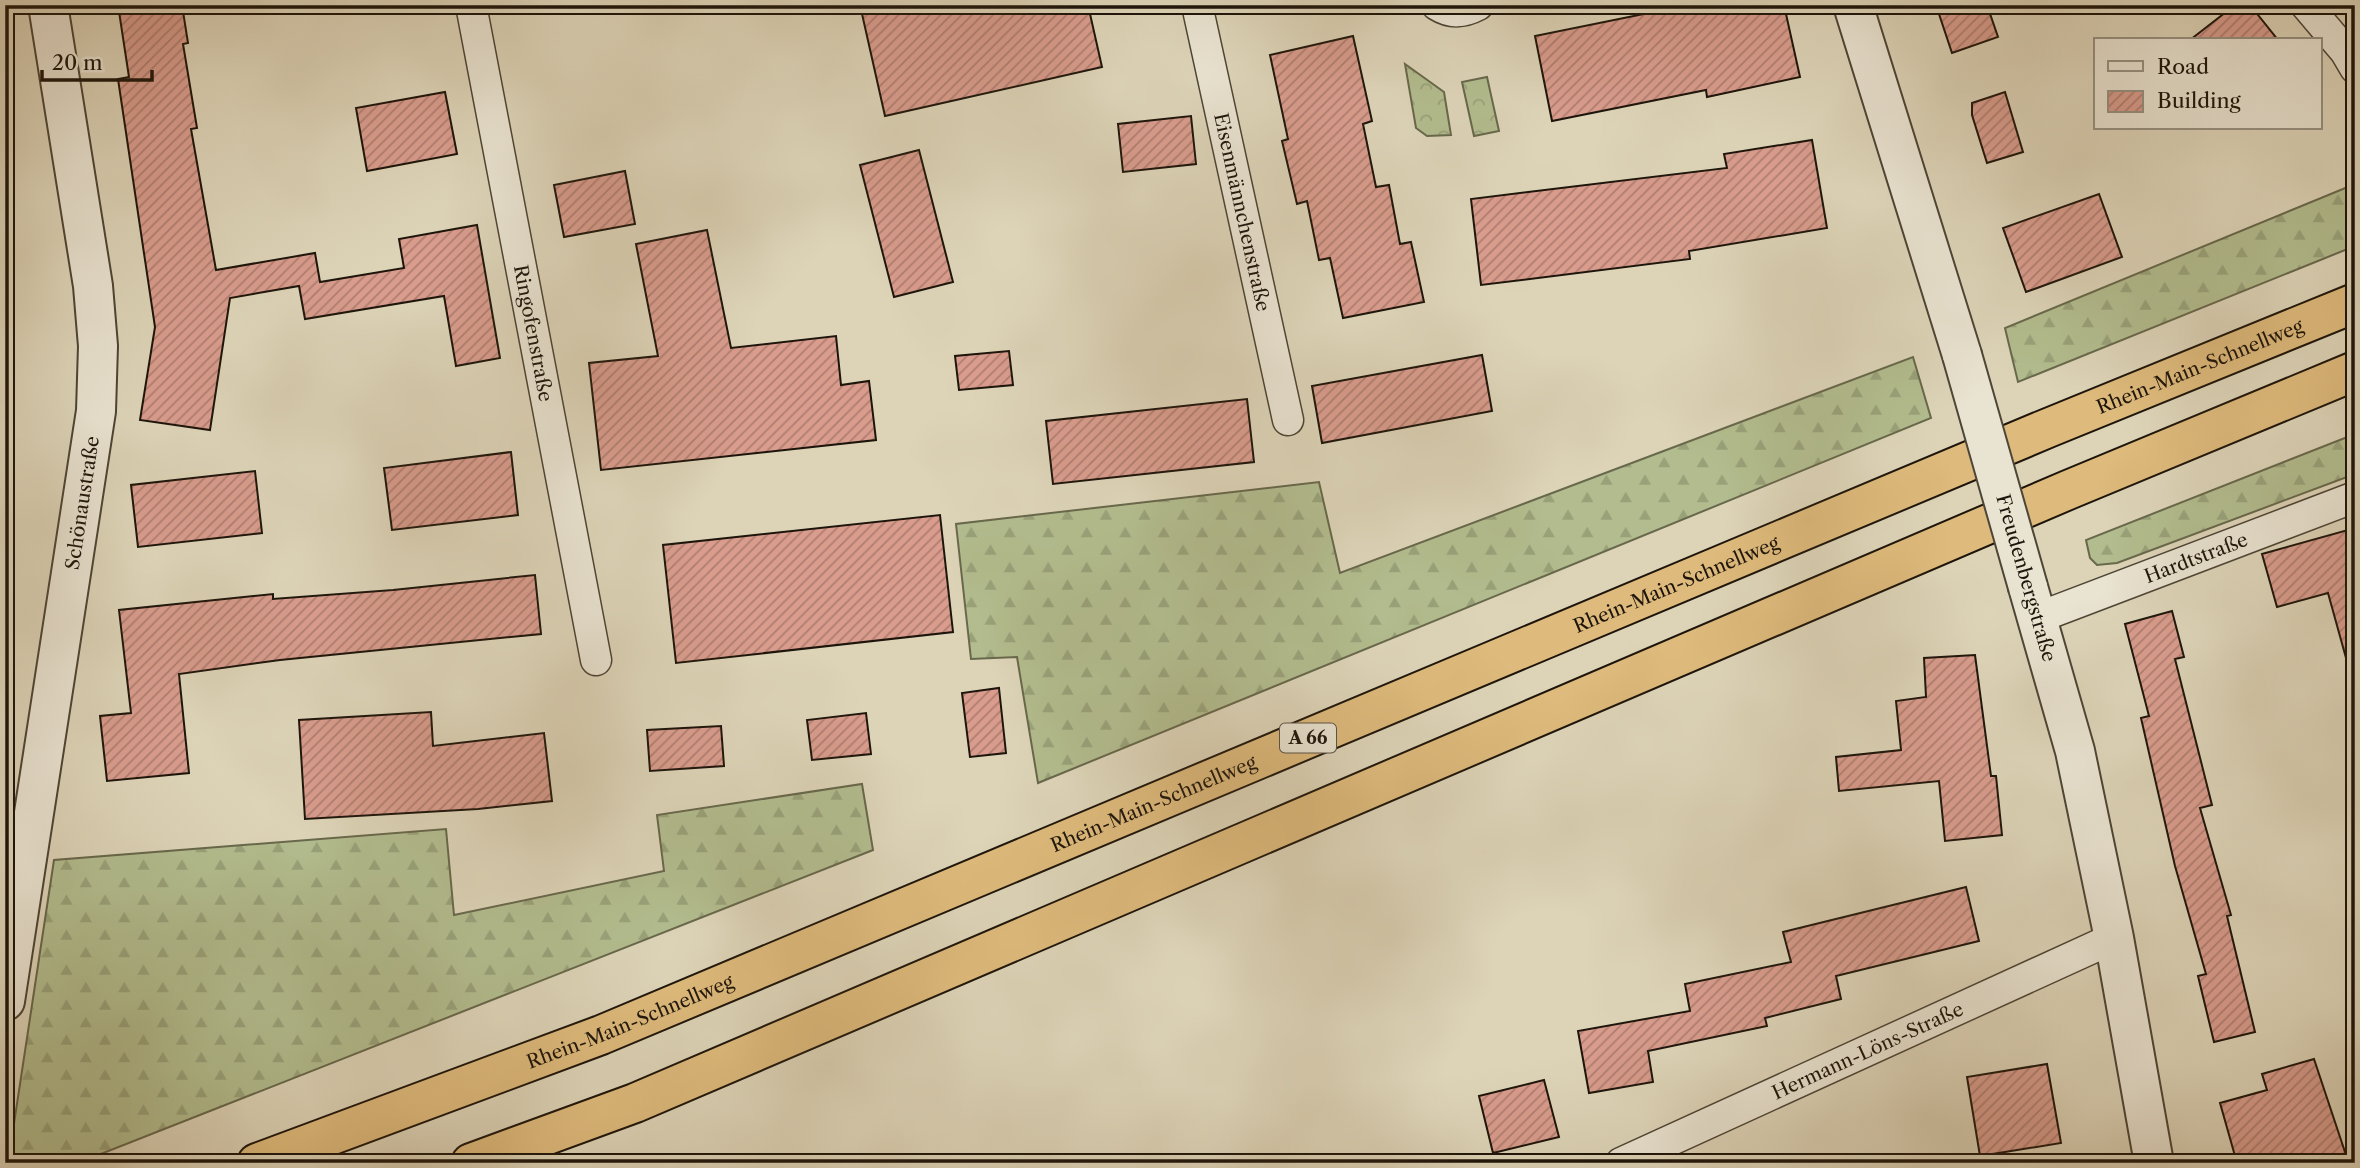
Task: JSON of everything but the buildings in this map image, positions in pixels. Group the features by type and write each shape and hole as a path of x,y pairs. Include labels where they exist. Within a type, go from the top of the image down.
{"highway":[{"name":"Rhein-Main-Schnellweg","path":"257,1163 601,1035 2048,428 2355,303"},
{"path":"471,1163 635,1103 2068,489 2355,371"}],"street":[{"name":"Schönaustraße","path":"5,1001 96,411 98,346 93,286 48,5"},
{"name":"Ringofenstraße","path":"471,5 596,660"},
{"name":"Eisenmännchenstraße","path":"1197,5 1288,420"},
{"path":"1437,5 1452,12 1478,5"},
{"name":"Freudenbergstraße","path":"1853,5 1962,355 2075,751 2114,938 2154,1163"},
{"path":"2306,5 2345,51 2355,68"},
{"name":"Hardtstraße","path":"2033,602 2355,498"},
{"name":"Hermann-Löns-Straße","path":"1621,1163 2114,938"}],"green space":[{"path":"1405,64 1444,92 1451,135 1427,136 1416,128"},
{"path":"1487,77 1499,131 1474,136 1462,82"},
{"path":"2355,184 2355,246 2018,382 2005,328"},
{"path":"1913,357 1931,418 1038,783 1017,657 971,659 956,524 1319,482 1340,573"},
{"path":"2355,434 2355,474 2117,563 2097,565 2090,558 2086,540"},
{"path":"862,784 873,850 78,1163 8,1163 54,860 446,829 454,915 664,871 657,815"}]}
